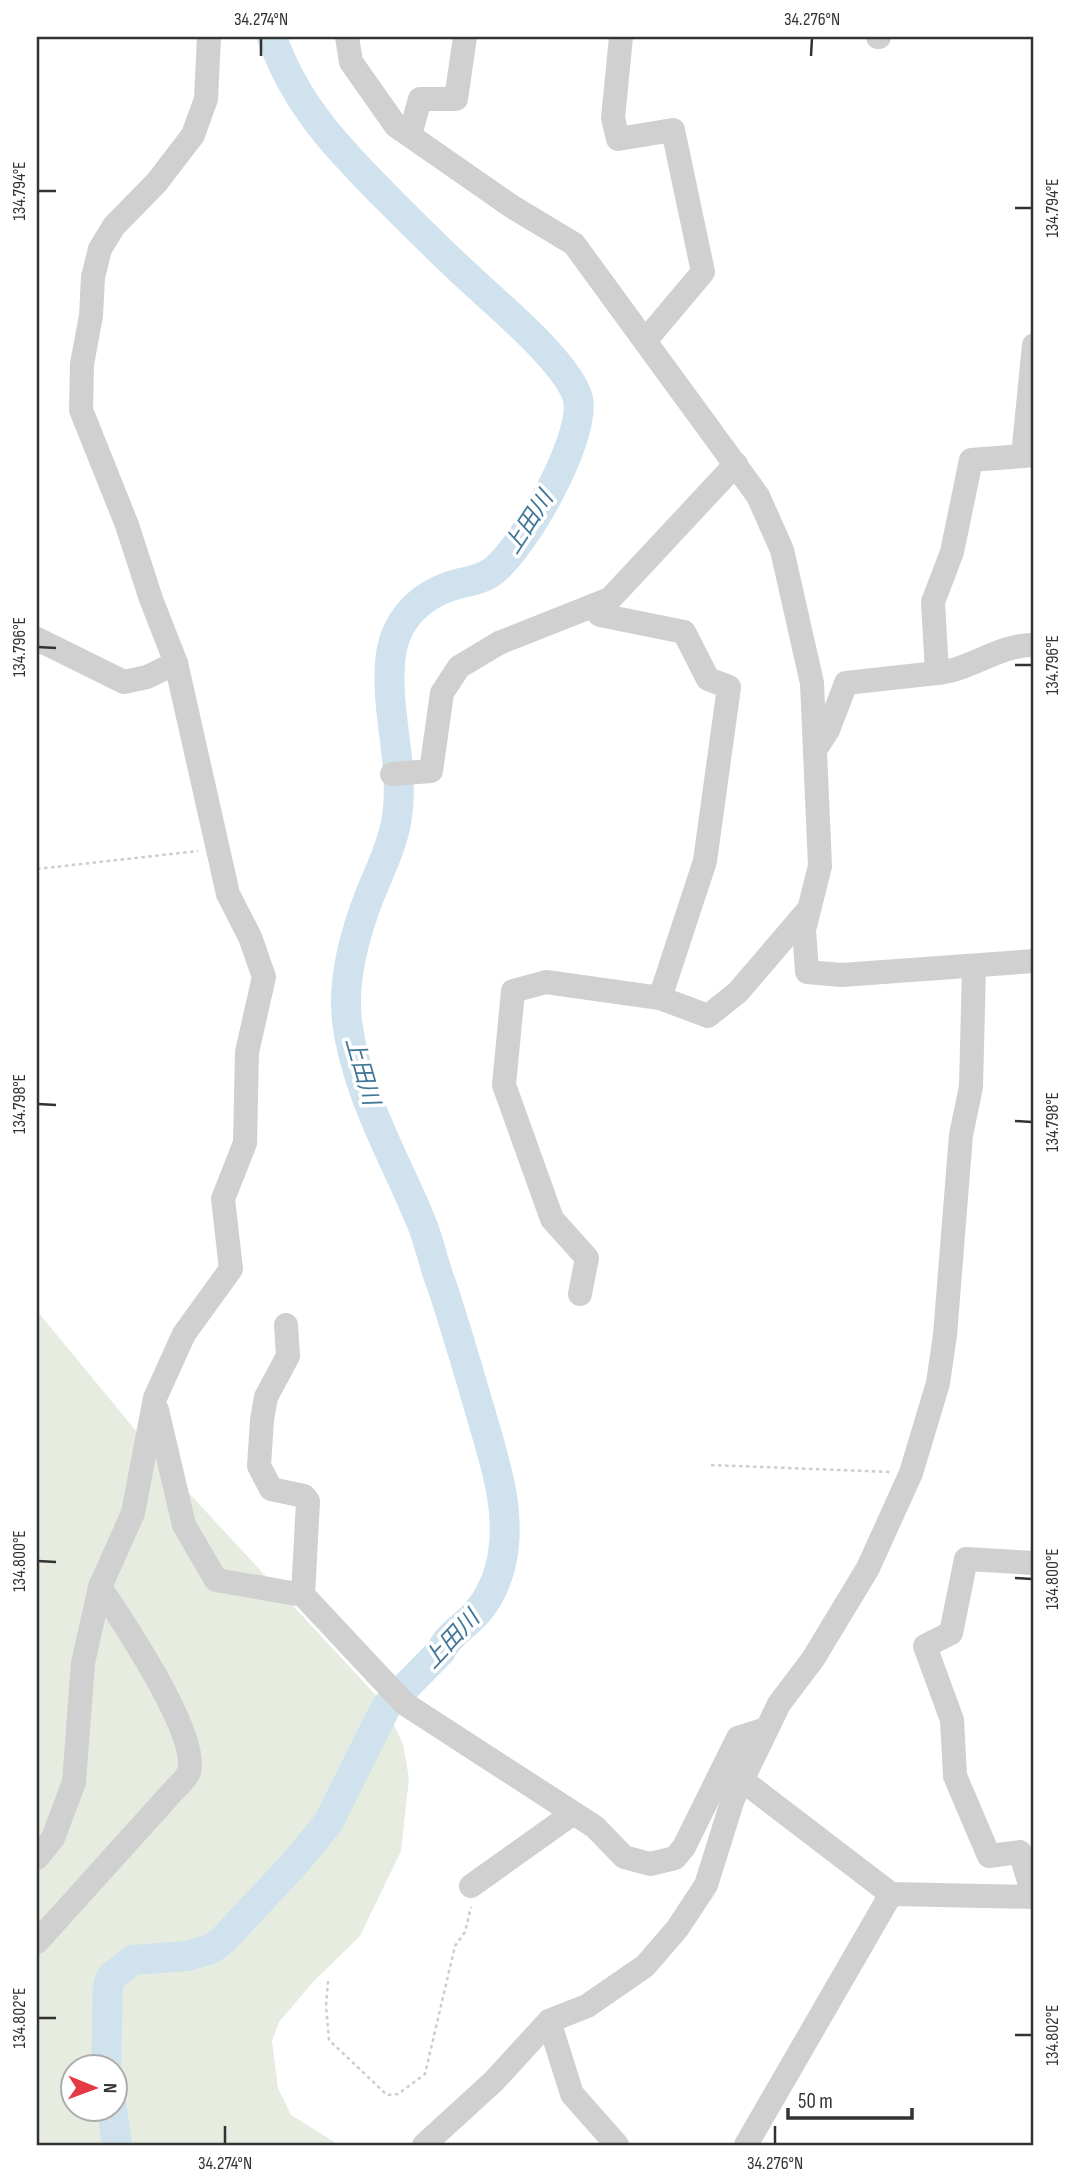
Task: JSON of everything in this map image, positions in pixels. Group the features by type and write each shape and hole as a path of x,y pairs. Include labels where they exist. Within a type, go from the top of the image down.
{"street":[{"path":"37,1858 53,1838 74,1782 83,1663 100,1587 133,1513 155,1398 184,1334 231,1269 223,1199 245,1143 247,1052 264,977 250,937 228,894 176,663 127,526 81,410 82,364 91,316 93,277 100,249 114,226 157,182 193,135 206,99 209,37"},
{"path":"347,37 351,62 396,126 510,206 574,244 758,496 782,550 812,683 820,866 804,930 807,972 842,975 1034,961"},
{"path":"410,135 420,99 456,99 465,37"},
{"path":"621,37 613,118 618,139 673,130 703,272 645,341"},
{"path":"937,673 933,602 953,551 971,460 1029,456 1034,345"},
{"path":"392,775 431,771 442,693 459,667 499,643 610,599 736,464"},
{"path":"592,606 600,615 684,632 708,679 729,687 705,861 660,999"},
{"path":"37,639 124,682 134,682 176,663"},
{"path":"816,747 828,730 846,682 951,672 1020,645 1034,645"},
{"path":"580,1294 587,1258 552,1219 504,1085 513,991 546,982 660,999 708,1016 738,992 810,908"},
{"path":"424,2145 494,2081 549,2021 587,2006 645,1966 677,1929 706,1885 733,1799 779,1704 813,1659 862,1579 911,1473 938,1383 945,1335 961,1135 971,1087 974,967"},
{"path":"286,1325 288,1356 266,1397 259,1466 271,1489 304,1496 308,1501 303,1595"},
{"path":"155,1398 184,1525 216,1580 303,1595 397,1696 594,1827 624,1857 650,1864 675,1858 684,1847 737,1738 766,1729"},
{"path":"742,1780 891,1894 1034,1897 1020,1852 989,1856 955,1776 952,1720 925,1646 951,1633 966,1559 1034,1563"},
{"path":"37,1942 182,1782 191,1764 180,1728 148,1660 100,1587"},
{"path":"471,1886 572,1814"},
{"path":"746,2145 891,1894"},
{"path":"549,2021 572,2094 617,2145"}],"path":[{"path":"37,869 219,849"},
{"path":"711,1465 911,1473"},
{"path":"328,1981 326,2006 329,2040 387,2095 397,2094 425,2074 455,1946 465,1932 471,1912 471,1886"}],"shaded area":[{"path":"37,1311 175,1478 384,1704 403,1744 409,1778 401,1851 360,1936 313,1982 279,2022 272,2041 278,2088 291,2115 339,2145 37,2145"}],"waterway":[{"name":"上田川","path":"106,2052 108,1986 111,1977 133,1960 187,1956 211,1949 223,1940 296,1862 328,1823 386,1707 475,1615 489,1596 504,1549 502,1494 488,1439 425,1232 378,1125 359,1074 347,1021 346,993 356,937 396,823 399,783 390,684 390,664 396,636 419,603 443,589 488,575 520,541 550,492 562,465 578,417 578,399 573,386 550,355 337,146 293,84 272,37"},
{"name":"上田川","path":"114,2122 117,2145"}]}
